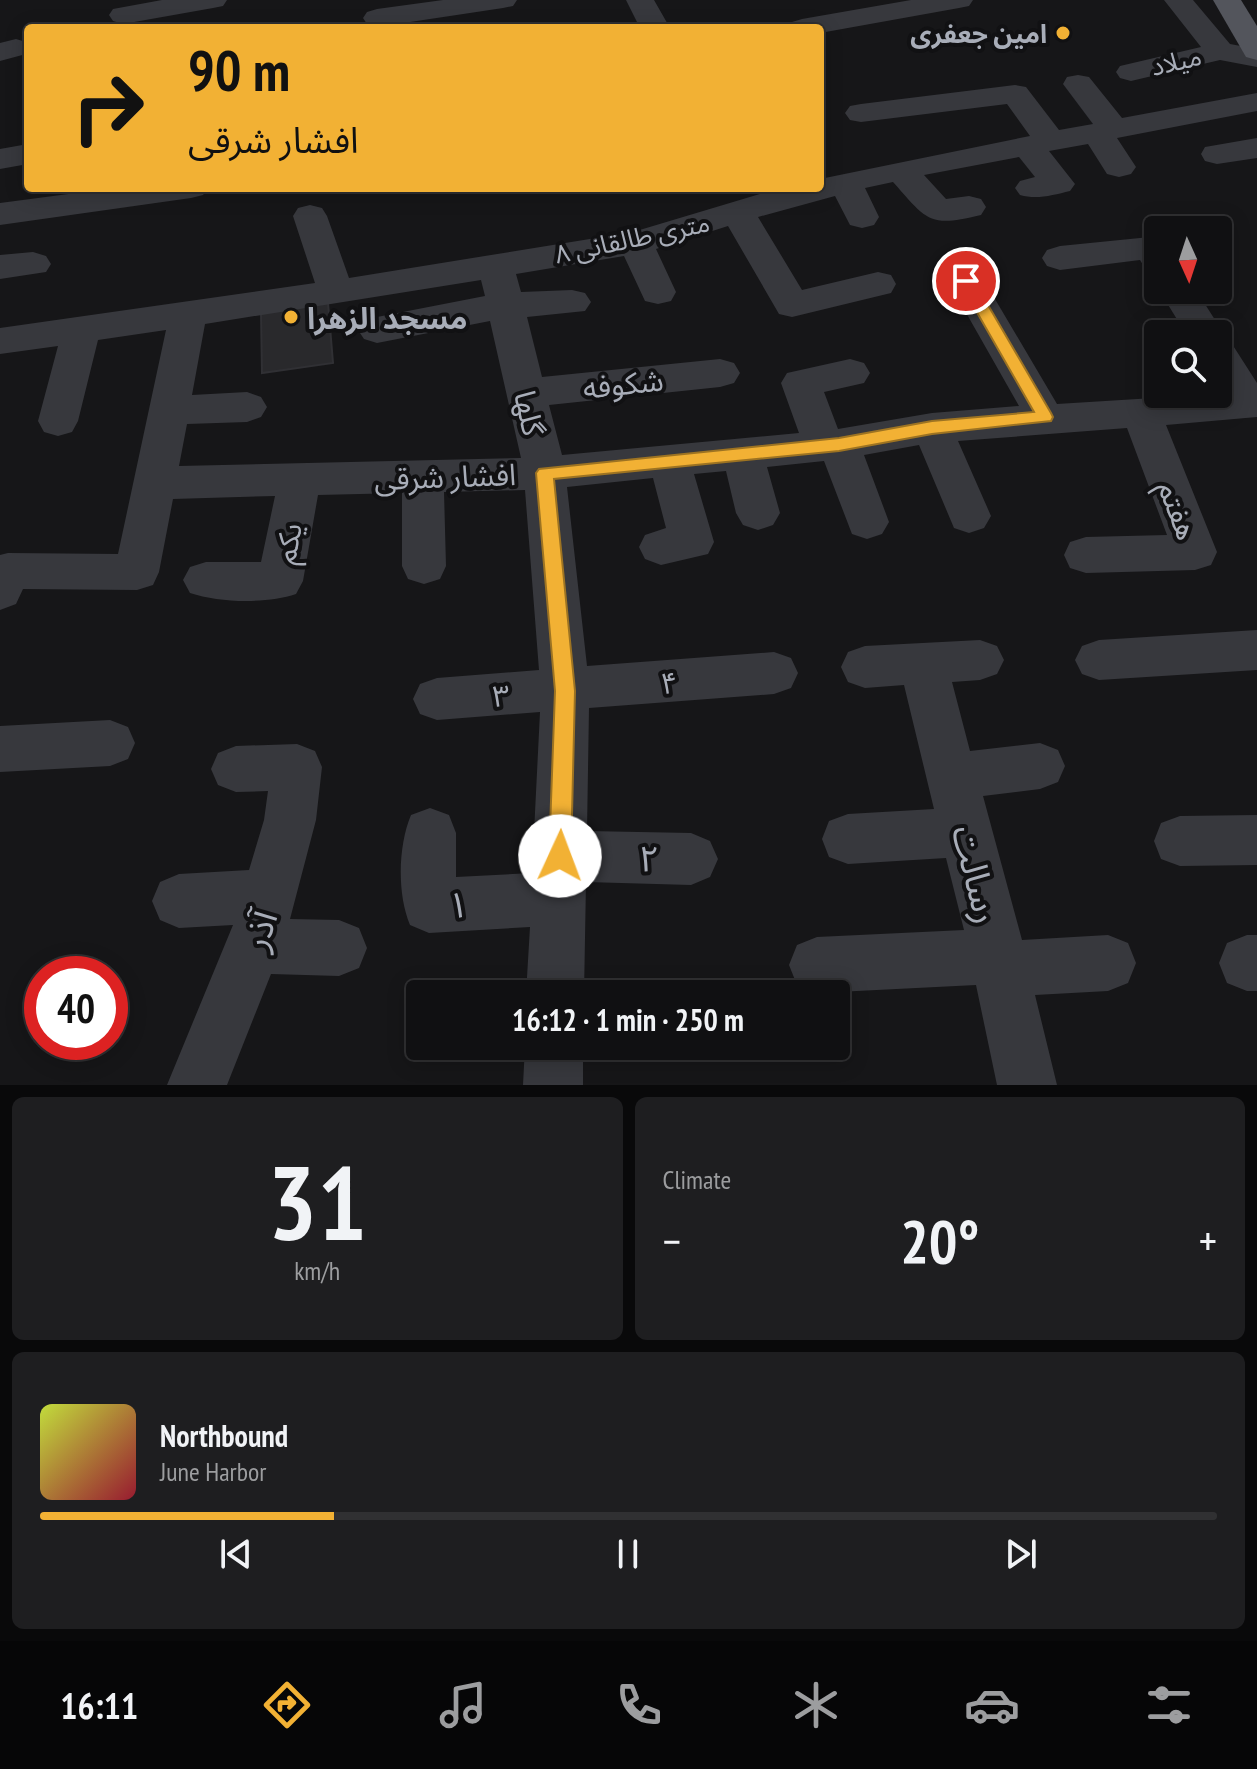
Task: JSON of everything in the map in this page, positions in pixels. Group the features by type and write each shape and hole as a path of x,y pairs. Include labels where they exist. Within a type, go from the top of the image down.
{"main road":[{"path":"1227,0 1257,51"}],"street":[{"path":"122,14 213,0"},
{"path":"377,18 503,0"},
{"path":"640,0 653,24"},
{"path":"824,25 905,13 959,0"},
{"name":"میلاد","path":"1178,0 1220,51"},
{"name":"میلاد","path":"1131,72 1220,51 1257,58"},
{"path":"1078,84 1105,131 1119,167"},
{"path":"861,113 1015,94 1058,184 1032,188"},
{"name":"۸ متری طالقانی","path":"824,188 916,167 1257,102"},
{"path":"897,109 916,167 938,211 969,207"},
{"path":"1217,154 1257,148"},
{"path":"0,159 24,155"},
{"path":"846,183 862,217"},
{"path":"0,214 162,192"},
{"name":"۸ متری طالقانی","path":"0,341 336,292 501,285 807,192"},
{"path":"738,213 752,266 792,305 878,284"},
{"path":"310,216 336,292"},
{"path":"636,243 658,292"},
{"path":"1060,258 1144,249"},
{"path":"752,266 802,252"},
{"path":"966,281 1045,417"},
{"path":"377,330 501,285 572,302"},
{"name":"گلها","path":"501,285 545,473 565,691 555,980"},
{"path":"0,591 8,571 137,572 188,314"},
{"path":"58,421 81,330"},
{"name":"شکوفه","path":"526,393 720,373"},
{"path":"850,373 801,383 867,522"},
{"path":"1232,373 1254,404"},
{"name":"افشار شرقی","path":"157,483 545,473 831,445 932,428 1045,417 1254,404"},
{"path":"171,410 247,407"},
{"name":"هفتم","path":"1086,555 1195,552 1141,411"},
{"path":"932,428 969,516"},
{"path":"743,454 758,513"},
{"path":"661,547 692,542 670,462"},
{"path":"423,478 424,566"},
{"name":"یکم","path":"206,580 280,581 300,480"},
{"path":"1099,660 1257,650"},
{"path":"865,667 980,660"},
{"name":"رسالت","path":"923,664 1000,962 1027,1085"},
{"name":"۴","path":"565,691 774,673"},
{"name":"۳","path":"437,699 565,691"},
{"path":"0,749 110,743"},
{"path":"952,776 1040,766"},
{"name":"آذر","path":"197,1085 262,921 290,820 297,767 236,769"},
{"path":"848,839 967,832"},
{"name":"۱","path":"430,833 429,906 559,877"},
{"path":"1180,841 1257,840"},
{"name":"۲","path":"559,877 691,859"},
{"path":"179,901 262,921 339,948"},
{"path":"817,965 1108,963"},
{"path":"553,1085 554,1060"}],"building":[{"name":"مسجد الزهرا","path":"328,303 333,363 262,373 261,312"}],"place":[{"name":"امین جعفری","path":"1063,33"},
{"name":"مسجد الزهرا","path":"291,317"}],"route":[{"path":"560,856 565,691 545,473 839,444 932,428 1045,417 966,281"}]}
